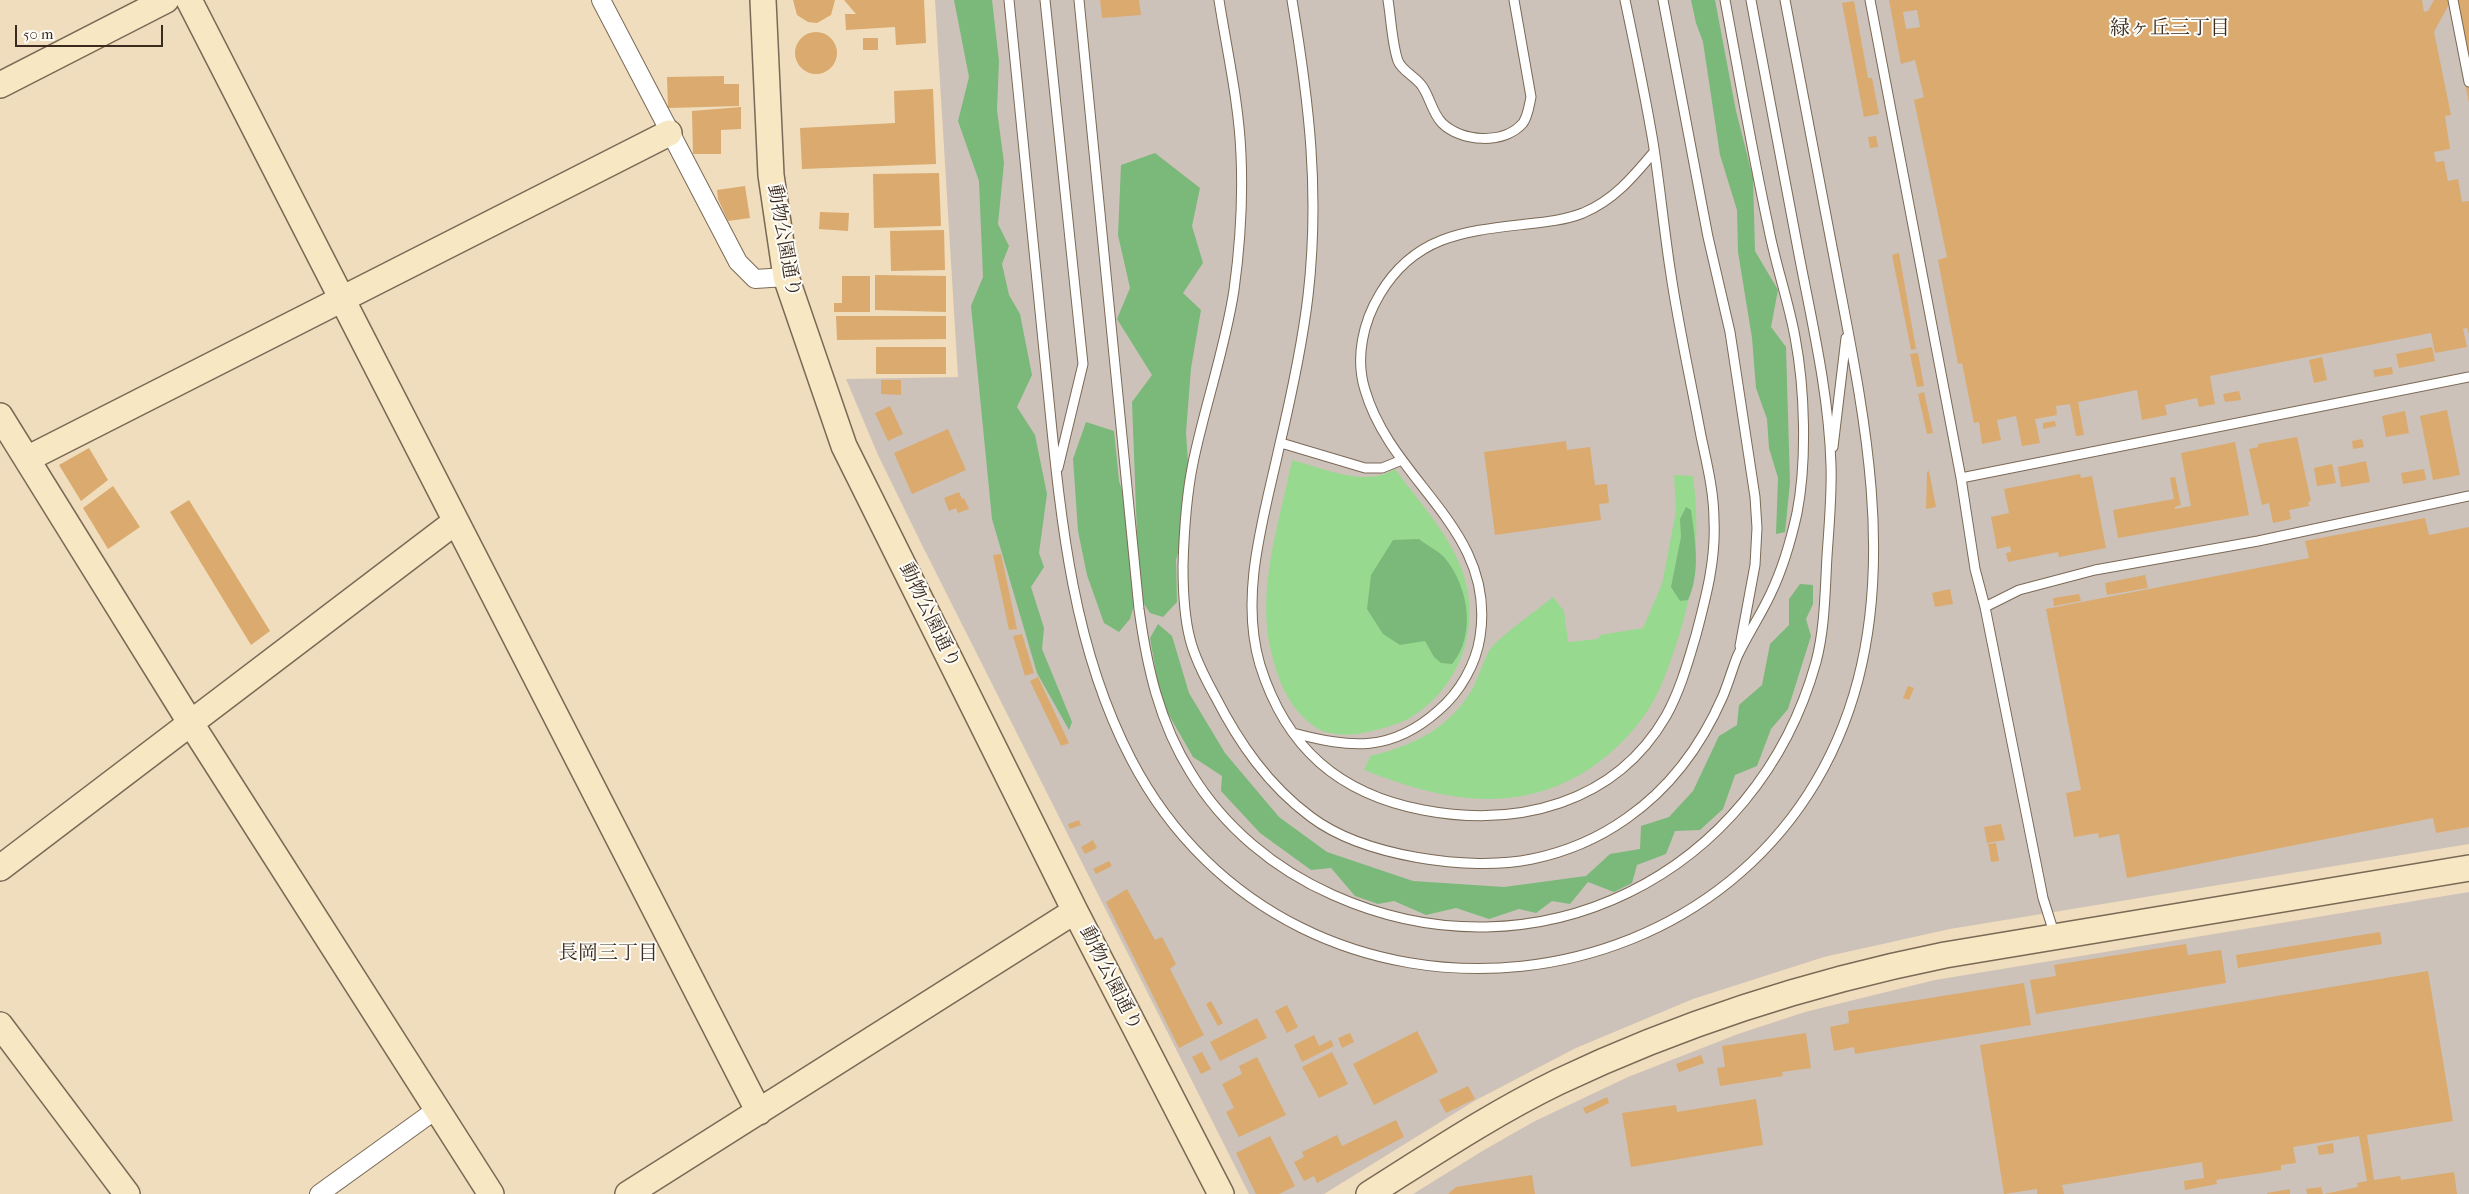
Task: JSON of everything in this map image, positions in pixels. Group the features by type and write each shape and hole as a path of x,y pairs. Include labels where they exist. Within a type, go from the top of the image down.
{"street":[{"path":"0,85 166,0"},
{"path":"189,0 340,298 552,704 759,1112"},
{"path":"601,0 738,262 755,279 786,278"},
{"name":"動物公園通り","path":"763,0 771,175 786,278 844,446 1075,911 1221,1194"},
{"path":"27,459 340,298 669,133"},
{"path":"0,416 190,722 491,1194"},
{"path":"0,868 456,522"},
{"path":"1369,1194 1483,1123 1557,1083 1634,1048 1720,1015 1800,990 1883,967 2055,936 2469,868"},
{"path":"628,1194 1075,911"},
{"path":"0,1025 127,1194"},
{"path":"319,1194 437,1109"}],"lane":[{"path":"1009,0 1056,475 1071,579 1092,668 1107,708 1129,756 1150,795 1180,834 1210,864 1251,897 1295,924 1334,943 1387,960 1452,969 1499,969 1554,963 1638,938 1687,912 1720,889 1751,863 1778,833 1802,803 1831,752 1849,710 1859,676 1872,604 1874,564 1871,490 1847,326 1785,0"},
{"path":"1045,0 1083,364 1056,475"},
{"path":"1079,0 1096,185 1130,498 1138,609 1155,697 1171,736 1191,774 1220,813 1253,847 1320,890 1358,907 1394,918 1435,925 1472,927 1510,926 1581,912 1618,898 1678,864 1738,810 1763,780 1787,740 1804,699 1817,658 1822,628 1831,464 1847,326"},
{"path":"1219,0 1236,108 1241,153 1242,205 1234,290 1188,492 1184,531 1183,576 1190,640 1202,673 1233,730 1254,762 1277,788 1314,820 1359,843 1398,854 1436,860 1483,864 1529,860 1571,848 1600,834 1628,817 1679,770 1699,741 1722,700 1738,656 1773,589 1794,527 1798,506 1803,436 1795,336 1769,232 1725,0"},
{"path":"1292,0 1309,110 1315,201 1308,298 1300,351 1258,547 1253,585 1253,614 1260,664 1277,705 1292,733 1306,750 1335,776 1374,797 1428,811 1468,817 1503,817 1549,807 1569,800 1597,785 1620,769 1637,753 1666,716 1687,666 1711,573 1715,525 1711,485 1671,277 1654,152 1625,0"},
{"path":"1388,0 1398,62 1422,86 1440,122 1452,131 1480,138 1498,136 1516,129 1524,122 1528,111 1531,97 1514,0"},
{"path":"1664,0 1708,237 1730,332 1755,497 1757,528 1755,565 1738,656"},
{"path":"1751,0 1820,357 1831,464"},
{"path":"1870,0 1961,478 1975,569 1985,607 2043,898 2055,936"},
{"path":"2453,0 2469,82"},
{"path":"1292,733 1333,744 1360,744 1385,741 1406,734 1424,723 1445,705 1462,684 1479,647 1483,620 1483,598 1468,552 1453,528 1383,435 1373,414 1360,369 1362,345 1368,320 1379,295 1393,274 1424,248 1452,235 1475,230 1557,220 1583,213 1617,193 1654,152"},
{"path":"1961,478 2469,377"},
{"path":"1280,443 1372,469 1382,468 1402,460"},
{"path":"1985,607 2019,590 2095,570 2258,541 2469,496"}],"shaded area":[{"path":"935,0 2469,0 2469,844 1950,929 1824,957 1693,999 1576,1048 1476,1100 1324,1194 1249,1194 920,541 878,455 846,379 958,377"},
{"path":"2469,892 2469,1194 1413,1194 1535,1121 1628,1077 1738,1034 1805,1012 1935,980"}],"green space":[{"path":"954,0 992,0 999,61 997,110 1004,163 998,224 1009,246 1002,264 1009,295 1020,314 1032,375 1017,407 1035,435 1047,494 1039,553 1044,567 1031,587 1044,628 1042,649 1072,722 1069,730 1037,673 992,519 971,306 983,277 979,181 958,121 969,77"},
{"path":"1691,0 1715,0 1736,111 1753,178 1755,251 1778,290 1771,327 1786,347 1790,483 1785,532 1776,534 1778,478 1769,448 1767,419 1756,388 1752,338 1738,252 1737,210 1720,155 1703,42 1696,23"},
{"path":"1155,153 1200,188 1192,226 1203,263 1183,293 1201,310 1191,368 1186,433 1191,505 1176,560 1177,602 1163,617 1150,613 1142,601 1135,602 1130,619 1119,632 1104,623 1087,575 1078,531 1073,459 1086,422 1114,431 1119,481 1137,534 1132,402 1152,375 1117,319 1130,288 1118,235 1121,165"},
{"path":"1292,460 1357,477 1371,477 1395,469 1448,541 1463,572 1467,588 1469,624 1461,658 1443,689 1430,703 1416,714 1399,723 1355,734 1340,734 1320,730 1298,712 1281,683 1271,651 1266,603 1271,555"},
{"path":"1674,475 1693,476 1696,542 1692,584 1682,626 1661,686 1643,717 1620,744 1583,773 1556,786 1528,795 1501,799 1447,795 1419,789 1364,770 1370,756 1402,747 1443,724 1455,713 1474,686 1491,648 1553,597 1564,611 1568,642 1598,639 1600,635 1643,628 1662,584 1676,511"},
{"path":"1686,507 1691,510 1696,567 1695,578 1688,600 1680,601 1671,587 1681,537 1680,519"},
{"path":"1419,539 1444,557 1459,581 1464,595 1467,624 1465,639 1460,652 1452,664 1441,663 1434,657 1425,641 1400,645 1383,634 1367,609 1371,575 1393,540"},
{"path":"1800,584 1813,585 1813,604 1806,619 1811,636 1788,709 1771,729 1757,766 1735,775 1723,809 1700,830 1675,831 1666,854 1637,865 1632,883 1614,892 1588,882 1570,904 1552,901 1536,913 1519,909 1489,919 1456,908 1426,915 1394,901 1378,904 1355,896 1331,868 1311,870 1260,833 1221,791 1222,776 1193,757 1161,701 1150,638 1158,624 1172,636 1189,693 1225,753 1279,817 1327,852 1413,881 1504,887 1586,876 1610,854 1640,849 1641,826 1669,817 1693,791 1719,736 1737,725 1739,705 1762,685 1770,644 1789,625 1789,599"}],"building":[{"path":"793,0 835,0 831,15 817,23 808,22 797,15"},
{"path":"844,0 924,0 926,43 896,45 895,27 846,30 845,14 856,14"},
{"path":"1100,0 1139,0 1141,15 1102,18"},
{"path":"1889,0 2422,0 2424,12 2428,11 2434,0 2469,0 2469,103 2449,4 2434,32 2451,115 2445,116 2450,149 2434,152 2436,162 2444,161 2448,181 2458,179 2462,202 2469,201 2469,334 2467,328 2463,329 2467,347 2435,353 2431,333 2210,376 2215,404 2199,407 2197,398 2165,405 2167,415 2142,420 2137,390 2078,402 2084,435 2076,436 2070,404 2056,406 2057,415 2035,419 2040,443 2022,446 2016,416 1997,420 2001,440 1982,444 1979,422 1974,423 1962,363 1958,364 1938,260 1947,257 1914,100 1924,97 1915,60 1901,64","holes":["1917,10 1920,27 1906,29 1903,12"]},
{"path":"1854,1 1868,78 1872,78 1879,114 1864,117 1842,3"},
{"path":"820,32 828,35 834,41 837,53 834,65 828,71 812,74 804,71 798,65 795,49 798,41 804,35"},
{"path":"863,38 878,38 878,50 863,50"},
{"path":"724,76 724,84 739,84 739,106 668,108 667,77"},
{"path":"933,89 936,164 802,169 800,128 895,123 894,91"},
{"path":"741,107 741,129 721,130 721,154 693,154 692,111"},
{"path":"1876,136 1878,147 1870,148 1868,137"},
{"path":"939,173 941,226 874,228 873,174"},
{"path":"745,186 750,218 728,221 718,199 717,190"},
{"path":"820,212 849,213 848,231 819,229"},
{"path":"944,230 945,270 891,271 890,231"},
{"path":"1899,253 1916,349 1911,350 1892,255"},
{"path":"875,275 946,276 946,312 875,310"},
{"path":"842,276 870,276 870,312 834,312 834,303 842,303"},
{"path":"836,316 946,316 946,339 837,340"},
{"path":"876,347 946,347 946,374 876,374"},
{"path":"2432,347 2435,361 2399,368 2396,354"},
{"path":"1918,353 1924,386 1917,387 1910,354"},
{"path":"2322,357 2327,380 2314,383 2309,360"},
{"path":"2392,367 2393,374 2375,377 2373,370"},
{"path":"881,380 901,380 901,395 881,394"},
{"path":"2239,391 2241,400 2225,402 2223,394"},
{"path":"1924,392 1933,433 1927,434 1918,394"},
{"path":"890,406 903,434 888,441 875,413"},
{"path":"2447,410 2460,475 2433,480 2420,416"},
{"path":"2405,411 2409,433 2386,437 2382,416"},
{"path":"2055,421 2056,426 2043,429 2043,423"},
{"path":"948,429 966,470 912,494 894,453"},
{"path":"2297,437 2311,501 2308,502 2309,506 2289,510 2291,519 2273,523 2269,503 2262,505 2249,449 2258,447 2258,444"},
{"path":"2362,439 2364,447 2353,449 2352,441"},
{"path":"1566,441 1567,450 1590,447 1595,485 1607,484 1609,503 1599,504 1601,520 1495,535 1484,452"},
{"path":"2235,442 2249,515 2118,538 2113,510 2174,499 2170,478 2175,477 2181,505 2175,507 2175,509 2191,506 2181,453"},
{"path":"89,448 108,480 81,501 59,465"},
{"path":"2366,461 2370,482 2341,487 2338,467"},
{"path":"2332,464 2336,483 2317,486 2314,468"},
{"path":"2424,469 2426,480 2403,484 2401,473"},
{"path":"1929,471 1936,507 1926,509 1927,472"},
{"path":"2080,474 2081,478 2092,476 2106,548 2059,557 2058,552 2008,562 2006,553 2011,552 2010,546 1997,549 1991,517 2009,513 2004,489"},
{"path":"113,486 140,527 108,549 83,508"},
{"path":"959,492 969,509 958,513 956,508 949,511 944,498"},
{"path":"189,500 270,631 251,645 170,512"},
{"path":"2425,518 2429,535 2469,527 2469,827 2436,833 2433,818 2127,878 2119,834 2099,838 2098,833 2074,837 2066,793 2081,790 2046,609 2309,558 2305,541"},
{"path":"1001,554 1017,629 1009,630 993,555"},
{"path":"2145,575 2148,588 2107,595 2105,583"},
{"path":"1950,589 1953,604 1935,607 1932,593"},
{"path":"2079,594 2081,601 2054,606 2053,598"},
{"path":"1022,634 1034,673 1025,676 1013,636"},
{"path":"1038,677 1069,743 1061,746 1030,681"},
{"path":"1908,686 1914,688 1909,700 1903,698"},
{"path":"1079,820 1081,825 1070,829 1068,824"},
{"path":"2001,824 2005,840 1987,843 1984,827"},
{"path":"1093,840 1097,848 1085,854 1081,847"},
{"path":"1996,843 1999,861 1991,862 1988,844"},
{"path":"1109,861 1112,866 1096,874 1093,869"},
{"path":"1127,889 1155,940 1162,937 1176,964 1170,969 1204,1035 1179,1048 1106,902"},
{"path":"2380,932 2382,944 2238,968 2236,955"},
{"path":"2186,944 2188,955 2221,950 2226,983 2036,1014 2030,980 2056,976 2054,965"},
{"path":"2428,971 2453,1121 2367,1135 2374,1180 2400,1176 2401,1180 2454,1172 2457,1194 2324,1194 2358,1187 2357,1183 2367,1181 2359,1136 2293,1147 2296,1163 2281,1165 2281,1170 2216,1180 2217,1184 2185,1190 2184,1181 2204,1178 2202,1162 2062,1185 2064,1194 2037,1194 2037,1189 2004,1194 1980,1045"},
{"path":"2024,983 2031,1025 1855,1054 1854,1047 1834,1051 1830,1027 1849,1023 1848,1011"},
{"path":"1211,1001 1223,1023 1218,1026 1206,1004"},
{"path":"1287,1005 1298,1027 1287,1033 1275,1011"},
{"path":"1257,1018 1267,1038 1220,1061 1210,1042"},
{"path":"1417,1031 1438,1072 1374,1105 1353,1064"},
{"path":"1350,1033 1354,1042 1342,1048 1338,1038"},
{"path":"1806,1033 1811,1068 1782,1072 1783,1076 1720,1086 1717,1068 1725,1067 1722,1046"},
{"path":"1314,1035 1319,1046 1331,1040 1334,1046 1302,1062 1294,1045"},
{"path":"1202,1052 1211,1069 1201,1074 1192,1057"},
{"path":"1332,1052 1348,1084 1319,1098 1302,1067"},
{"path":"1701,1055 1704,1063 1679,1072 1676,1064"},
{"path":"1257,1057 1286,1115 1239,1137 1226,1112 1234,1108 1222,1084 1242,1074 1239,1066"},
{"path":"1468,1086 1475,1099 1446,1113 1439,1100"},
{"path":"1607,1097 1609,1103 1586,1114 1583,1108"},
{"path":"1756,1099 1763,1145 1631,1167 1622,1113 1676,1105 1677,1112"},
{"path":"1396,1120 1404,1137 1317,1183 1314,1176 1304,1181 1294,1162 1304,1157 1302,1152 1337,1135 1342,1146"},
{"path":"1270,1136 1295,1186 1279,1194 1256,1194 1236,1153"},
{"path":"2333,1143 2334,1153 2319,1155 2317,1146"},
{"path":"1532,1175 1535,1194 1448,1194 1456,1187"},
{"path":"2321,1187 2323,1194 2307,1194 2306,1189"},
{"path":"2290,1189 2290,1194 2267,1194 2267,1193"}],"district":[{"name":"緑ヶ丘三丁目","path":"2170,29"},
{"name":"長岡三丁目","path":"608,954"}]}
